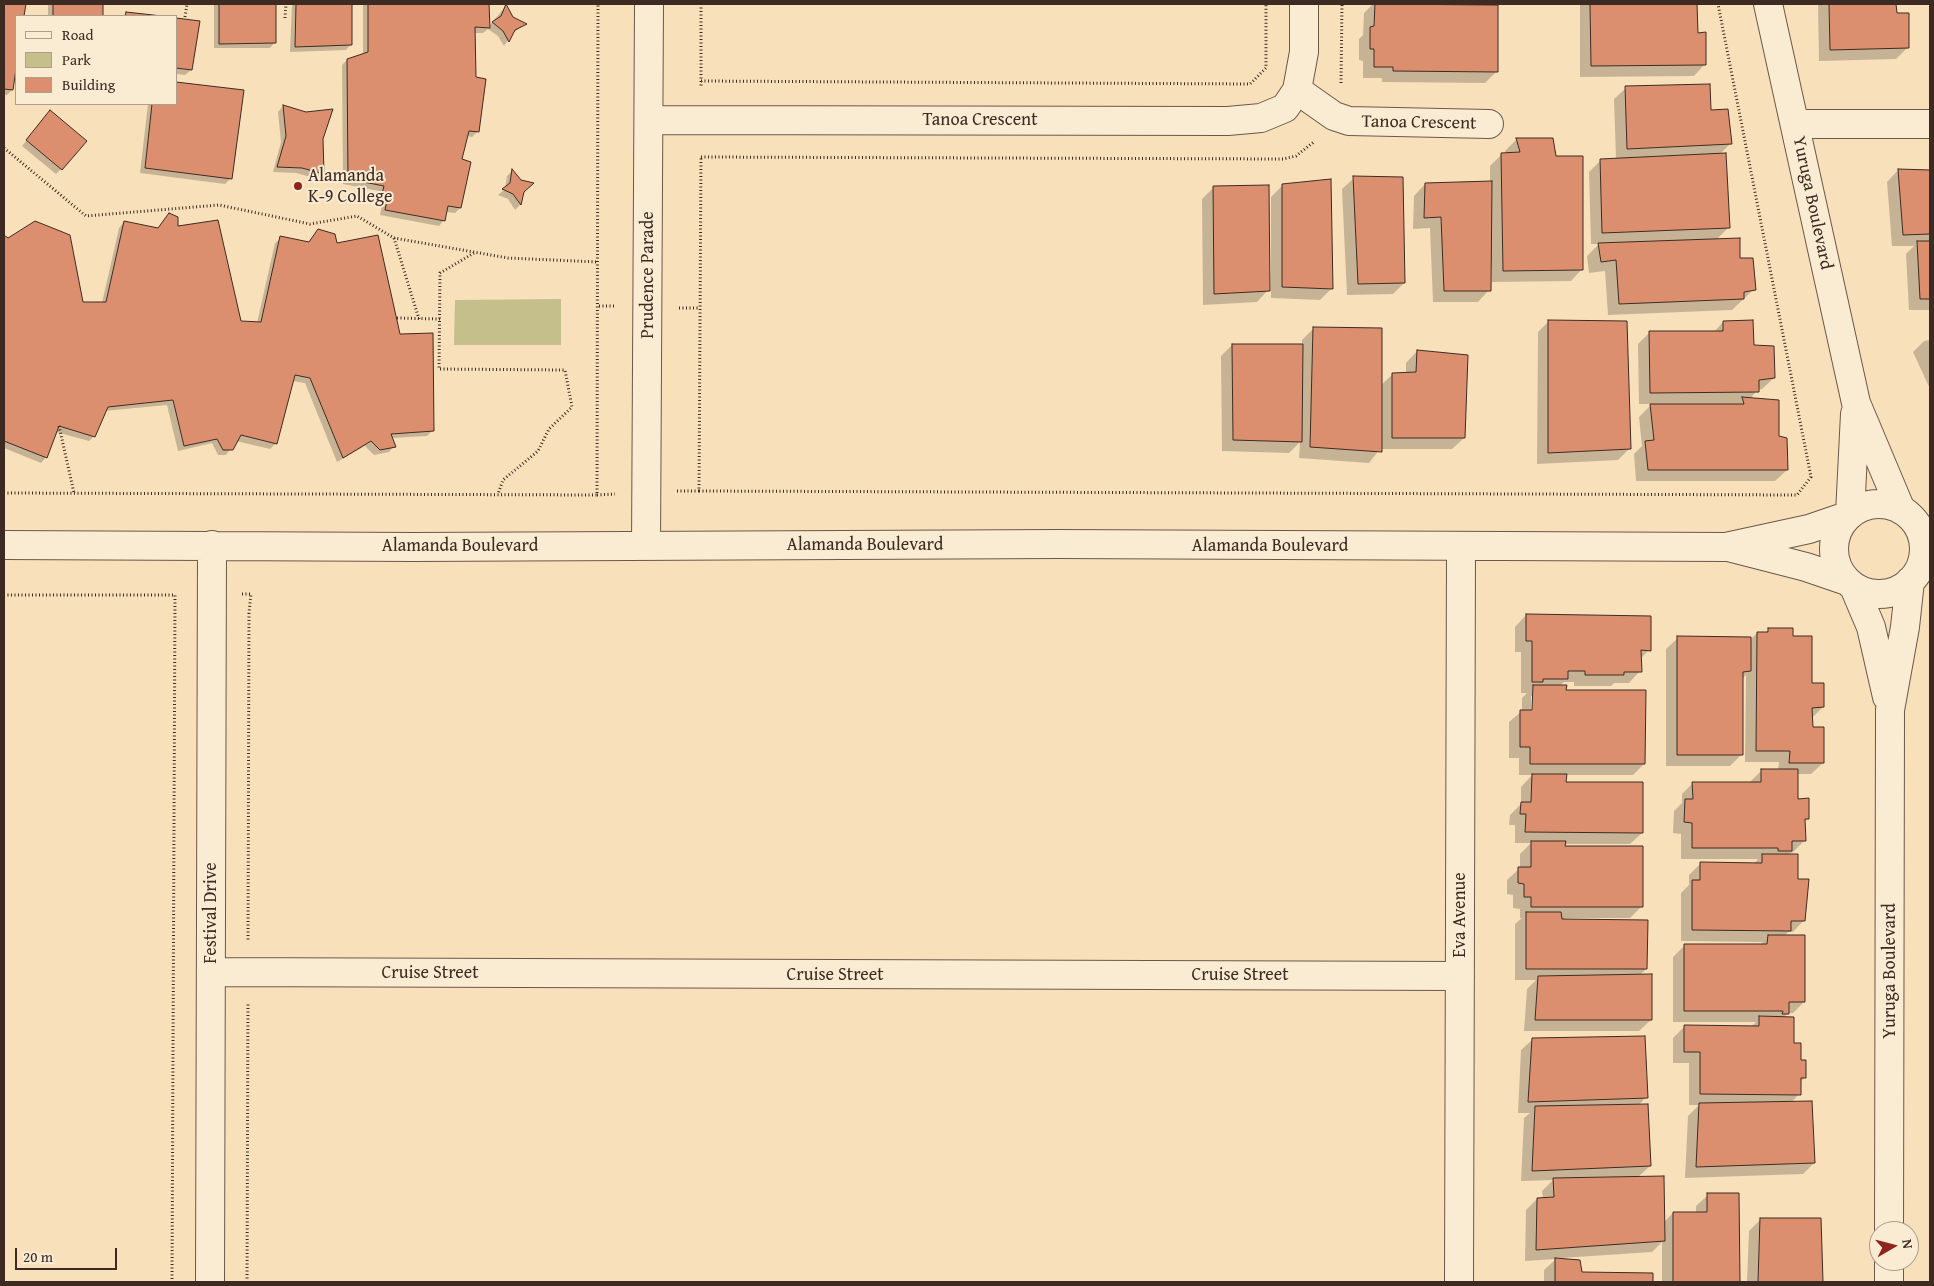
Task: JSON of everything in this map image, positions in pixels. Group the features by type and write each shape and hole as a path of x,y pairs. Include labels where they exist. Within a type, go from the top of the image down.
{"street":[{"name":"Prudence Parade","path":"646,546 650,120 649,4"},
{"name":"Tanoa Crescent","path":"650,120 1246,121 1274,114 1284,108 1297,90 1304,52 1304,4"},
{"name":"Yuruga Boulevard","path":"1768,4 1856,402 1914,516"},
{"name":"Tanoa Crescent","path":"1297,90 1334,116 1349,121 1489,124"},
{"path":"1795,124 1930,124"},
{"name":"Yuruga Boulevard","path":"1849,515 1856,402"},
{"path":"1875,504 1888,505 1914,516 1922,539 1924,552 1918,576 1898,590 1883,594 1868,593 1851,584 1838,569 1834,555 1834,541 1839,528 1849,515 1862,507 1875,504"},
{"name":"Alamanda Boulevard","path":"4,544 646,546 1068,544 1726,547 1809,529 1849,515"},
{"name":"Festival Drive","path":"210,1282 212,544"},
{"name":"Eva Avenue","path":"1458,1282 1461,547"},
{"name":"Alamanda Boulevard","path":"1726,547 1806,566 1851,584"},
{"name":"Yuruga Boulevard","path":"1889,1221 1890,710 1905,627 1918,576"},
{"name":"Yuruga Boulevard","path":"1851,584 1871,627 1890,710"},
{"name":"Cruise Street","path":"211,972 1460,976"}],"path":[{"path":"185,17 187,4"},
{"path":"285,18 286,4"},
{"path":"596,495 598,4"},
{"path":"699,491 701,4"},
{"path":"701,82 1250,84 1266,68 1266,4"},
{"path":"4,493 596,495 699,491 1797,495 1811,477 1718,4"},
{"path":"4,148 86,216 219,205 310,224 357,216 394,238 508,258 598,262"},
{"path":"394,238 419,318"},
{"path":"474,252 440,273 439,369 565,370 572,407 549,429 538,451 503,480 498,494"},
{"path":"397,318 440,319"},
{"path":"59,426 74,493"},
{"path":"4,595 175,595 172,1282"}],"green space":[{"path":"561,299 561,345 454,345 455,300"}],"building":[{"path":"4,4 26,4 24,15 15,15 15,76 13,90 4,89"},
{"path":"53,4 103,4 103,15 53,15"},
{"path":"219,4 276,4 276,43 219,44"},
{"path":"296,4 352,4 352,45 295,47"},
{"path":"368,4 489,4 490,28 475,27 476,77 486,79 479,132 469,131 462,159 471,162 461,208 448,206 445,221 385,210 388,195 382,194 384,186 348,179 347,59 368,52"},
{"path":"506,4 513,17 527,24 515,30 509,42 503,31 492,22 501,16"},
{"path":"1375,4 1498,5 1498,72 1393,71 1393,67 1374,67 1374,49 1370,49 1370,27 1374,26"},
{"path":"1590,4 1697,4 1698,33 1706,32 1706,65 1591,66"},
{"path":"1829,4 1896,4 1897,13 1909,13 1909,48 1830,50"},
{"path":"126,12 153,15 125,15"},
{"path":"178,18 200,21 192,70 178,68"},
{"path":"178,82 244,90 232,179 145,168 152,105 178,105"},
{"path":"1710,84 1711,110 1728,109 1732,144 1627,149 1625,86"},
{"path":"283,105 306,112 333,109 323,139 324,174 302,168 277,167 286,136"},
{"path":"50,110 87,141 62,170 26,140"},
{"path":"1516,138 1553,138 1556,156 1583,156 1583,270 1503,271 1501,153 1520,152"},
{"path":"1726,153 1730,228 1602,233 1600,159"},
{"path":"512,169 521,180 534,183 524,192 521,205 513,194 502,189 510,183"},
{"path":"1898,169 1930,170 1930,234 1903,235"},
{"path":"1353,176 1403,177 1405,283 1358,284"},
{"path":"1331,179 1333,289 1282,287 1282,184"},
{"path":"1492,181 1491,291 1444,291 1441,217 1424,218 1425,183"},
{"path":"1269,185 1270,291 1214,294 1213,186"},
{"path":"169,213 178,217 178,226 218,220 241,321 261,322 280,236 309,242 318,229 335,234 337,243 378,235 400,334 433,333 434,431 391,434 396,447 380,450 371,441 343,458 310,378 295,375 277,444 241,435 233,450 223,450 217,439 184,446 173,400 108,407 95,437 59,426 47,458 4,441 4,235 8,238 35,221 70,235 83,302 106,302 124,221 158,228"},
{"path":"1740,238 1740,258 1753,258 1756,290 1744,292 1744,299 1619,304 1616,260 1601,262 1598,243"},
{"path":"1917,241 1930,241 1930,299 1920,299"},
{"path":"1548,320 1627,321 1631,449 1548,453"},
{"path":"1753,320 1754,345 1774,346 1775,378 1759,380 1759,392 1650,393 1649,331 1723,331 1723,321"},
{"path":"1313,327 1382,328 1382,452 1310,447"},
{"path":"1232,344 1303,344 1302,442 1233,440"},
{"path":"1417,350 1468,355 1465,438 1392,438 1392,373 1416,372"},
{"path":"1742,397 1779,400 1779,436 1787,438 1788,470 1648,470 1645,441 1654,440 1650,404 1744,404"},
{"path":"1526,614 1651,616 1651,651 1641,650 1642,672 1624,672 1624,675 1585,675 1585,671 1568,671 1568,679 1543,679 1543,682 1532,682 1532,641 1526,641"},
{"path":"1768,628 1793,628 1793,636 1812,636 1812,683 1824,683 1824,707 1812,708 1813,727 1824,727 1824,763 1789,763 1790,751 1756,751 1757,632 1768,632"},
{"path":"1677,636 1751,637 1751,671 1743,672 1743,755 1677,755"},
{"path":"1533,685 1567,685 1566,690 1646,690 1645,764 1530,764 1530,747 1520,747 1520,710 1532,710"},
{"path":"1761,769 1798,769 1798,799 1809,798 1809,819 1805,819 1806,841 1792,841 1792,851 1778,851 1778,848 1692,848 1692,823 1684,822 1685,799 1693,799 1692,782 1761,782"},
{"path":"1532,774 1567,774 1566,782 1643,782 1643,833 1525,832 1526,814 1520,814 1521,802 1531,802"},
{"path":"1531,841 1566,841 1565,846 1643,846 1643,907 1531,907 1531,897 1524,897 1524,884 1518,883 1518,867 1531,867"},
{"path":"1762,854 1798,854 1798,879 1809,879 1805,921 1791,921 1791,931 1692,930 1692,880 1700,880 1700,862 1762,863"},
{"path":"1526,912 1561,912 1562,919 1648,920 1647,969 1526,969"},
{"path":"1768,935 1805,935 1805,1002 1789,1002 1789,1014 1782,1014 1783,1011 1684,1011 1684,944 1767,944"},
{"path":"1652,974 1652,1020 1535,1020 1538,976"},
{"path":"1759,1016 1794,1017 1794,1043 1801,1043 1801,1060 1806,1060 1806,1078 1801,1078 1801,1095 1700,1094 1700,1052 1684,1052 1684,1025 1759,1026"},
{"path":"1645,1036 1648,1098 1528,1102 1532,1038"},
{"path":"1812,1101 1815,1163 1696,1167 1699,1103"},
{"path":"1648,1104 1651,1166 1532,1171 1535,1106"},
{"path":"1664,1176 1665,1241 1536,1250 1537,1198 1554,1197 1553,1178"},
{"path":"1707,1193 1739,1193 1740,1282 1673,1282 1673,1212 1707,1212"},
{"path":"1760,1218 1821,1218 1823,1282 1758,1282"},
{"path":"1555,1258 1580,1260 1582,1272 1653,1273 1653,1282 1555,1282"}],"place":[{"name":"Alamanda K-9 College","path":"298,186"}]}
